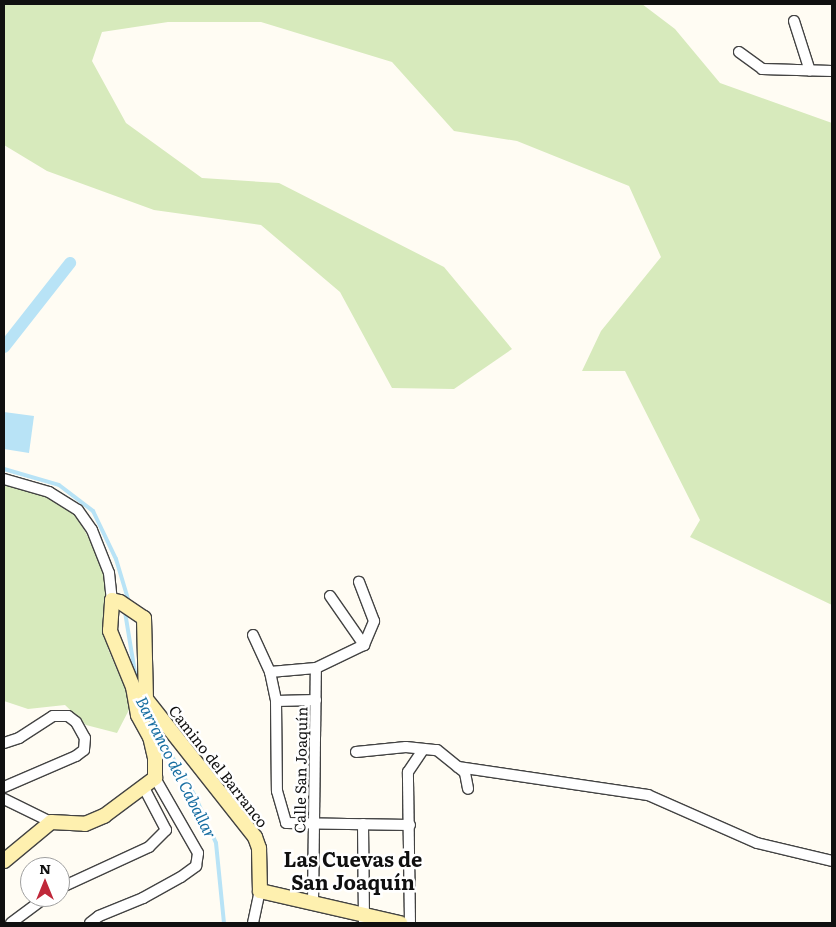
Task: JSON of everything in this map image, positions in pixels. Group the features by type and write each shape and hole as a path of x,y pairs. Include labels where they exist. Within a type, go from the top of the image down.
{"street":[{"path":"794,22 810,71"},
{"path":"740,52 762,69 832,71"},
{"path":"4,479 49,492 78,510 92,530 109,573 116,601 110,631 133,687 138,715 150,737 155,758 155,778 198,853 196,866 181,877 143,898 99,916 90,923"},
{"path":"270,672 316,668 364,645 374,621 371,608 358,582"},
{"path":"330,596 364,645"},
{"name":"Camino del Barranco","path":"116,601 135,610 144,618 147,637 146,698 255,837 259,848 260,890"},
{"path":"253,635 270,672 276,702 277,791 286,823 410,825"},
{"name":"Calle San Joaquín","path":"313,903 316,668"},
{"path":"276,702 316,700"},
{"path":"4,743 19,738 53,716 68,716 76,722 85,738 84,750 76,756 4,787"},
{"path":"356,752 406,747 422,751 437,750 465,773 468,789"},
{"path":"410,923 408,772 422,751"},
{"path":"458,767 648,795 757,843 832,862"},
{"path":"4,799 51,822 85,824 104,816 155,778"},
{"path":"70,883 149,847 166,830 142,786"},
{"path":"4,861 51,822"},
{"path":"363,824 363,919"},
{"path":"252,923 260,890 313,903 363,919 400,923"},
{"path":"11,923 33,907"}],"green space":[{"path":"4,4 642,4 675,29 720,83 832,123 832,605 690,537 700,520 625,371 582,371 601,331 661,257 629,186 517,141 454,131 392,62 261,22 168,22 102,32 92,61 126,123 202,178 279,183 444,267 512,349 454,389 392,388 340,292 261,225 154,210 47,171 4,145"},
{"path":"4,482 57,501 76,515 99,557 108,590 108,649 132,704 117,733 86,725 65,705 28,709 4,701"}],"water":[{"path":"4,412 34,416 29,453 4,449"}],"waterway":[{"path":"4,347 70,263"},
{"name":"Barranco del Caballar","path":"4,469 59,485 93,511 116,559 128,599"},
{"name":"Barranco del Caballar","path":"125,612 136,679"},
{"name":"Barranco del Caballar","path":"142,705 195,796 216,843 224,923"}],"district":[{"name":"Las Cuevas de San Joaquín","path":"353,870"}]}
